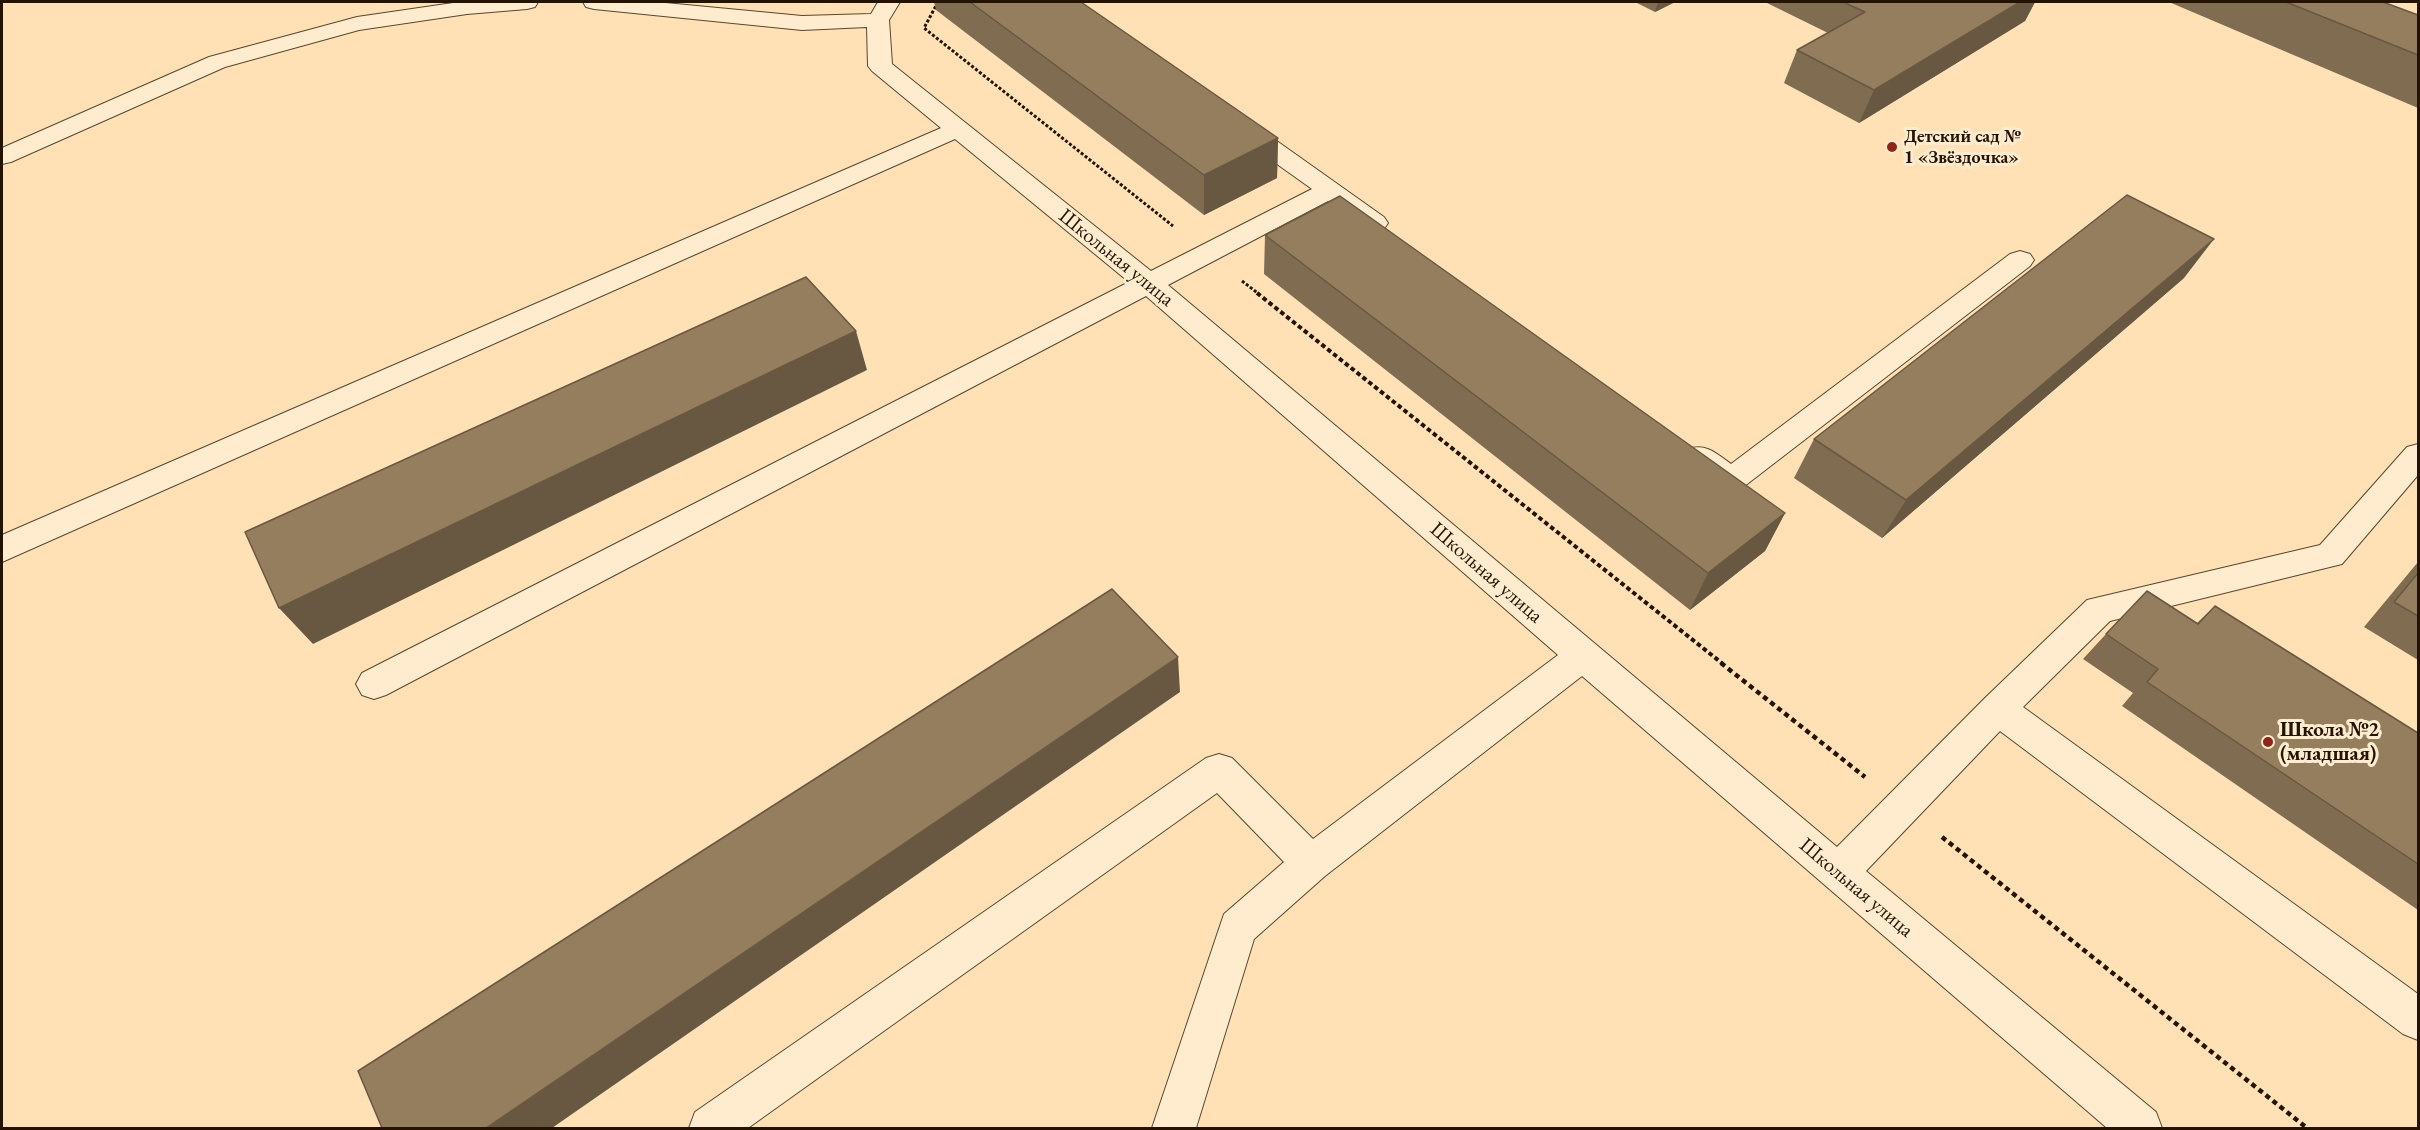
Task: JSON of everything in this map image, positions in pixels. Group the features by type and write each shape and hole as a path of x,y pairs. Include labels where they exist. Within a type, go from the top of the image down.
{"street":[{"path":"2,157 217,62 357,24 467,6 528,2"},
{"path":"594,2 802,23 883,11"},
{"name":"Школьная улица","path":"883,11 880,66 1148,283 1583,656 2140,1128"},
{"path":"1225,116 1397,239"},
{"path":"2,549 956,129"},
{"path":"374,684 1206,252 1330,190"},
{"path":"1674,439 1731,480 2020,260"},
{"path":"1838,873 1998,709 2099,610 2330,555 2418,455"},
{"path":"1174,1128 1238,928 1311,863 1583,656"},
{"path":"1998,709 2418,1019"},
{"path":"711,1128 1220,770 1311,863"}],"path":[{"path":"938,2 924,28 2307,1128"}],"building":[{"path":"970,2 1081,2 1278,138 1204,175"},
{"path":"1843,2 2020,2 1874,90 1797,50 1865,12"},
{"path":"2286,2 2383,2 2418,15 2418,55"},
{"path":"2127,195 2214,239 1906,500 1814,439"},
{"path":"1340,196 1785,513 1708,573 1265,235"},
{"path":"806,277 856,331 279,608 245,532"},
{"path":"2418,573 2418,616 2394,602"},
{"path":"1112,589 1178,657 486,1128 382,1128 358,1071"},
{"name":"Школа №2 (младшая)","path":"2147,591 2198,624 2215,606 2418,733 2418,864 2147,682 2158,669 2106,634"}],"place":[{"name":"Детский сад № 1 «Звёздочка»","path":"1892,147"},
{"name":"Школа №2 (младшая)","path":"2268,742"}]}
